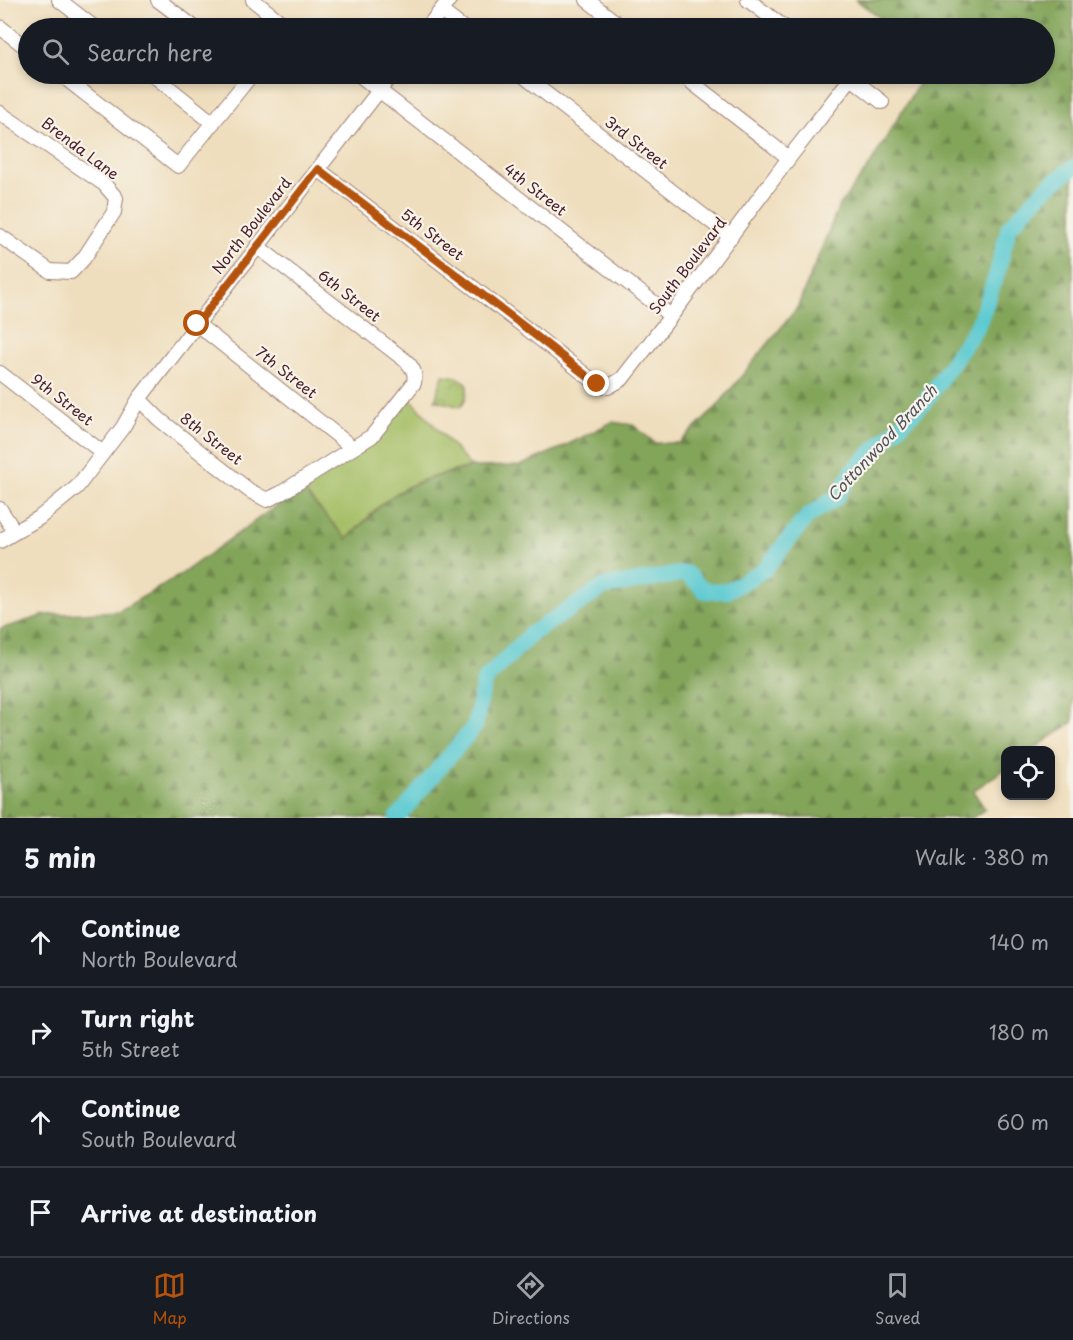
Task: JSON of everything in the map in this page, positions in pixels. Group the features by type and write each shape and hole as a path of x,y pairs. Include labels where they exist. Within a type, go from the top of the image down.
{"street":[{"path":"59,0 82,18"},
{"path":"159,0 182,18"},
{"path":"253,0 275,18"},
{"path":"587,0 610,18"},
{"path":"748,0 772,18"},
{"path":"435,18 445,5 456,18"},
{"path":"0,27 18,41"},
{"path":"73,84 178,166 244,84"},
{"path":"164,84 213,123"},
{"name":"4th Street","path":"373,84 671,316"},
{"name":"North Boulevard","path":"0,541 39,518 77,487 123,427 139,399 384,84"},
{"name":"3rd Street","path":"534,84 731,237"},
{"path":"694,84 789,158"},
{"name":"South Boulevard","path":"526,328 597,384 608,387 622,378 731,237 842,84"},
{"path":"858,84 882,102"},
{"name":"Brenda Lane","path":"0,113 104,184 116,198 114,212 84,258 71,272 50,271 0,236"},
{"name":"5th Street","path":"318,169 526,328"},
{"name":"6th Street","path":"257,246 412,367 415,376 414,383 372,436 353,448"},
{"name":"7th Street","path":"197,324 353,448"},
{"name":"9th Street","path":"0,373 104,453"},
{"name":"8th Street","path":"139,399 159,419 205,456 250,491 267,500 353,448"},
{"path":"0,509 15,532"}],"green space":[{"path":"856,0 1073,0 1073,722 1038,746 1001,746 1001,772 973,791 985,809 972,818 0,818 0,629 45,615 119,611 177,577 301,488 347,539 387,499 412,485 471,467 520,466 612,422 633,425 655,443 679,443 714,410 797,308 839,206 870,165 918,84 1055,84 1055,18 880,18"},
{"path":"443,375 457,377 467,383 466,396 460,407 435,400"},
{"path":"411,399 471,467 428,478 407,487 377,508 347,539 301,488 385,428"}],"waterway":[{"name":"Cottonwood Branch","path":"397,818 475,726 484,681 531,634 604,587 686,573 705,591 727,591 764,570 807,517 837,497 854,469 925,402 978,325 996,277 1009,227 1045,189 1073,168"}],"route":[{"path":"197,324 318,169 597,384"}]}
